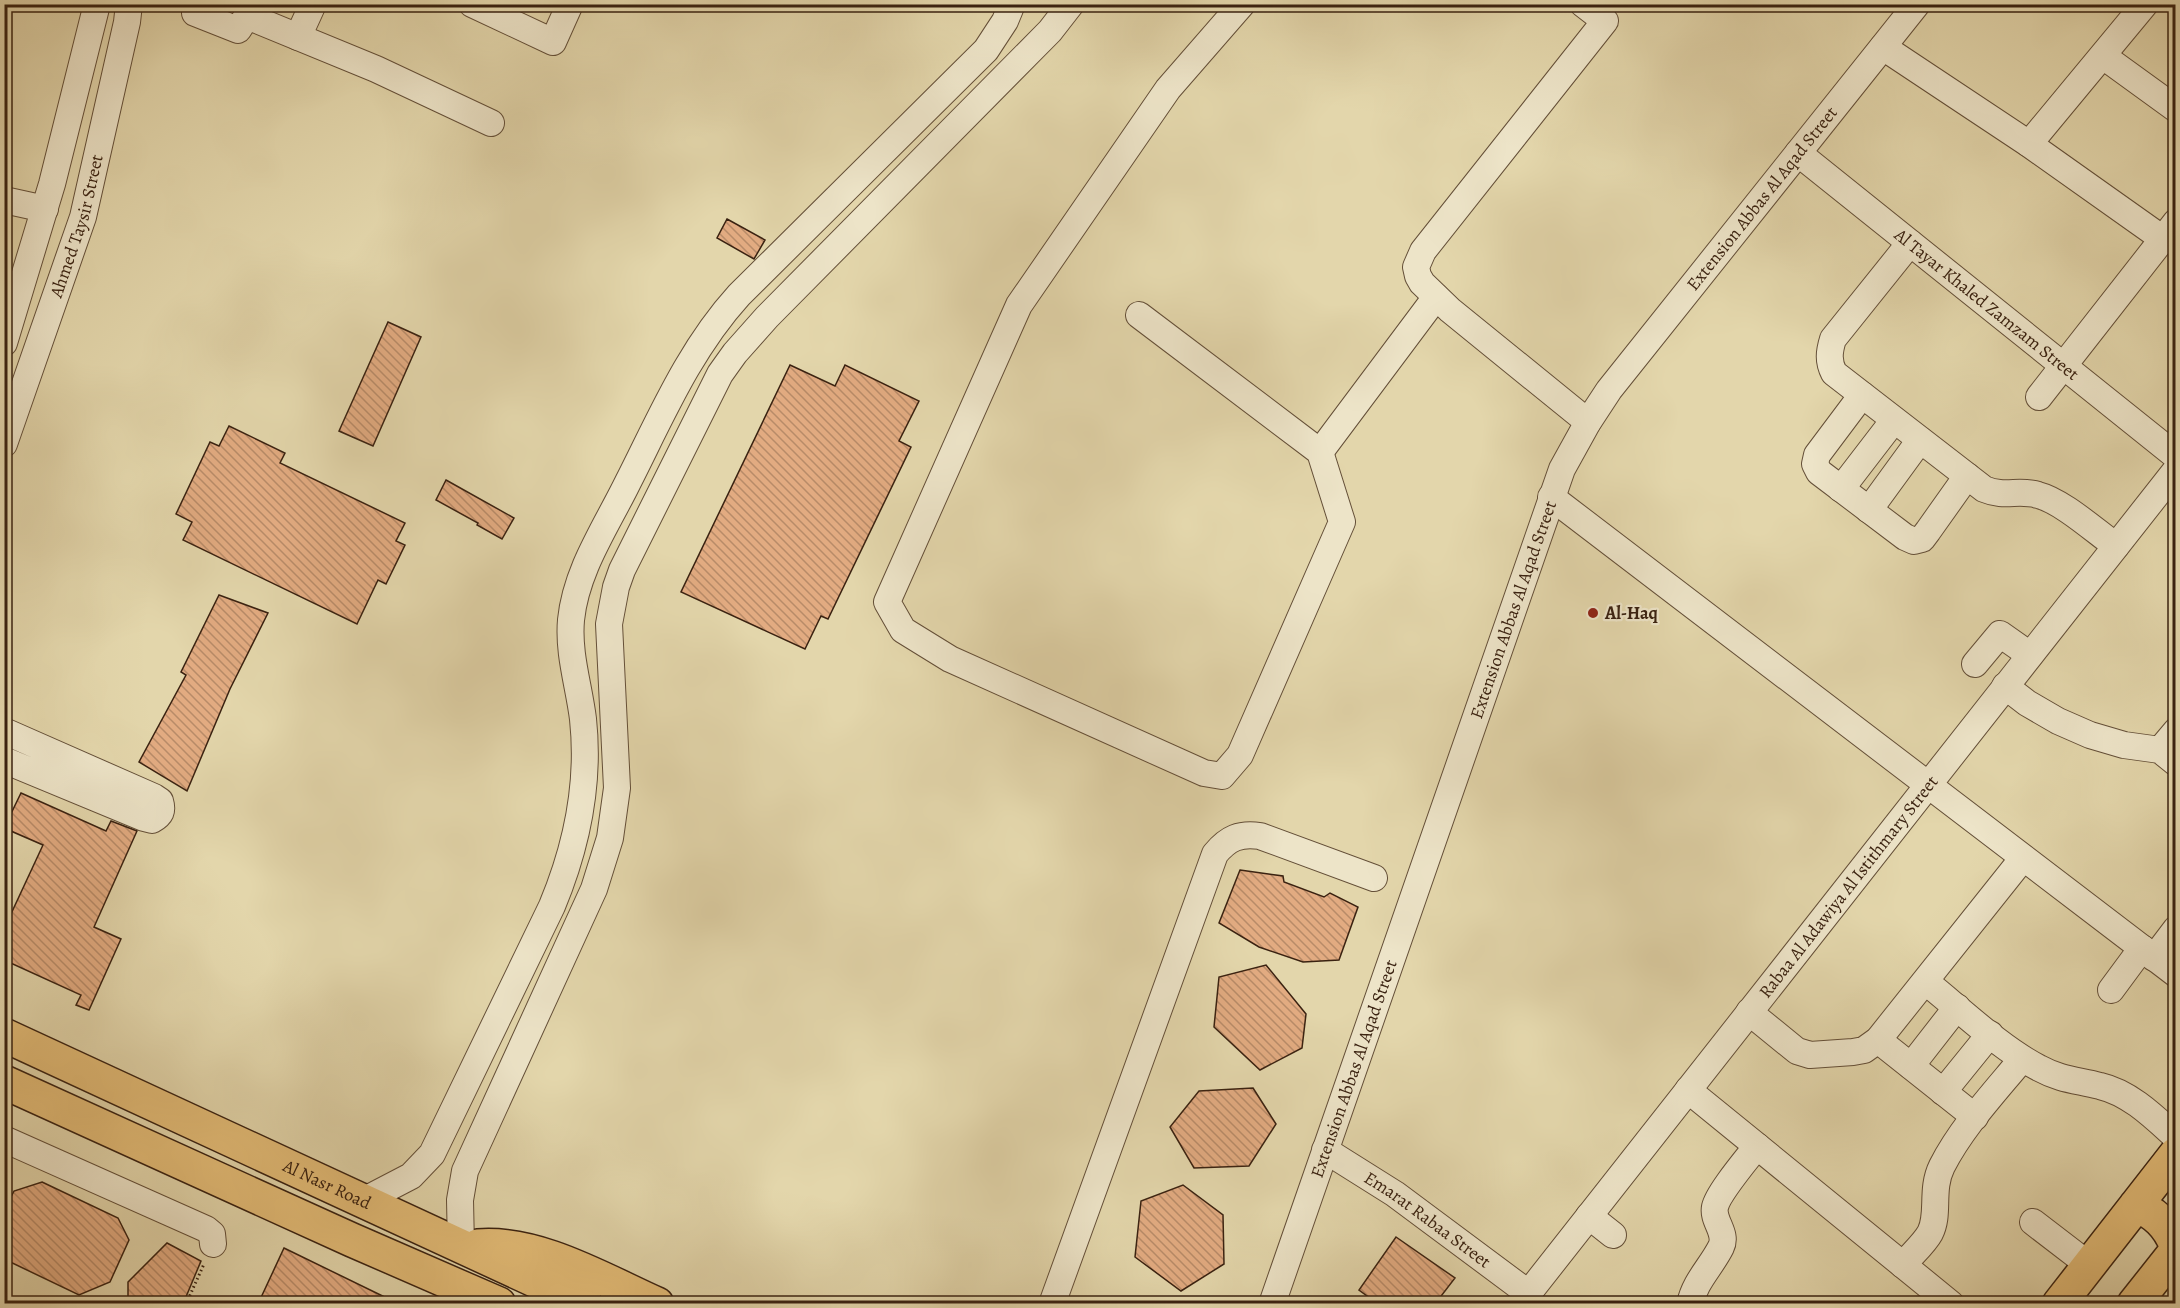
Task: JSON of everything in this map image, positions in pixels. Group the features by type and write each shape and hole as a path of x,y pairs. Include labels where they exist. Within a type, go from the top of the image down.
{"main road":[{"name":"Al Nasr Road","path":"4,1035 586,1304"},
{"path":"4,1082 499,1304"},
{"path":"2059,1304 2173,1161"},
{"path":"2136,1205 2162,1222 2175,1245"},
{"path":"352,1240 371,1262 393,1280 441,1304"},
{"path":"461,1247 494,1244 527,1249 558,1260 657,1304"},
{"path":"2134,1304 2175,1251"}],"street":[{"name":"Ahmed Taysir Street","path":"4,343 52,184 97,4"},
{"name":"Ahmed Taysir Street","path":"4,444 12,401 83,217 90,193 129,4"},
{"path":"198,4 195,14 238,30 247,16 376,69 491,123"},
{"path":"298,37 313,4"},
{"path":"472,4 553,42 570,4"},
{"path":"363,1201 411,1176 432,1154 552,906 564,876 574,846 584,784 583,720 570,637 575,596 591,553 693,355 719,316 739,295 986,50 1005,21 1012,4"},
{"path":"461,1247 460,1200 465,1171 594,889 610,838 617,788 609,624 616,587 622,570 720,374 735,353 767,317 1050,32 1071,4"},
{"path":"1139,315 1320,452 1342,522 1240,756 1222,776 1204,773 951,659 903,630 887,602 1019,305 1168,89 1242,4"},
{"path":"1583,4 1605,21 1418,258 1416,267 1422,284 1436,297 1588,422"},
{"name":"Extension Abbas Al Aqad Street","path":"1272,1304 1562,469 1588,422 1610,390 1917,4"},
{"path":"2029,144 2145,4"},
{"path":"1883,47 2029,144 2169,231 2039,397"},
{"path":"2103,56 2175,110"},
{"name":"Al Tayar Khaled Zamzam Street","path":"1798,153 2175,456"},
{"path":"52,184 90,193"},
{"path":"4,200 45,209"},
{"path":"1910,243 1833,339 1829,363 1834,373 1984,489 1995,494 2028,493 2049,499 2116,546"},
{"path":"1320,452 1436,297"},
{"path":"1862,395 1815,459 1819,472 1910,540 1918,540 1928,531 1966,476"},
{"path":"1841,489 1894,420"},
{"path":"1869,510 1920,440"},
{"name":"Rabaa Al Adawiya Al Istithmary Street","path":"1524,1298 2175,470"},
{"path":"1551,497 2175,974"},
{"path":"1975,664 2001,633 2030,655"},
{"path":"2005,686 2027,703 2058,721 2090,735 2124,745 2170,748"},
{"path":"14,735 75,761 154,796 160,801 162,809 159,816 152,820 9,762 14,735"},
{"path":"64,785 75,761"},
{"path":"1052,1304 1215,854 1228,840 1247,834 1260,836 1374,878"},
{"path":"1749,1012 1797,1051 1810,1055 1841,1054 1864,1050 1878,1040 2023,858"},
{"path":"2111,990 2175,929"},
{"path":"1926,982 2022,1059 2057,1077 2101,1086 2121,1094 2150,1113 2173,1161"},
{"path":"1911,1066 1957,1007"},
{"path":"1943,1092 1990,1034"},
{"path":"1878,1040 1975,1117"},
{"path":"1903,1264 1930,1232 1935,1211 1936,1179 1943,1165 1975,1117 2022,1059"},
{"path":"1688,1090 1951,1304"},
{"path":"4,1139 206,1229 212,1234 213,1244"},
{"path":"1690,1304 1698,1280 1722,1243 1715,1205 1757,1146"},
{"name":"Emarat Rabaa Street","path":"1325,1150 1395,1194 1524,1298"},
{"path":"1589,1216 1613,1235"},
{"path":"2033,1222 2089,1265"}],"path":[{"path":"186,1304 213,1244"},
{"path":"4,1300 12,1304"}],"building":[{"path":"727,219 765,240 754,259 717,238"},
{"path":"388,322 421,337 373,446 339,431"},
{"path":"790,365 835,386 845,365 919,401 899,441 911,447 828,619 821,616 805,649 681,592"},
{"path":"229,426 285,453 280,463 405,523 396,541 405,545 386,584 378,580 357,624 183,540 192,522 176,514 210,442 219,446"},
{"path":"446,480 514,518 502,539 436,500"},
{"path":"219,595 268,613 230,689 187,791 139,762 186,675 181,672"},
{"path":"21,793 106,831 111,821 137,831 94,927 121,939 89,1010 76,1005 81,995 4,960 4,929 43,845 4,828"},
{"path":"1240,870 1283,876 1284,882 1324,897 1330,893 1358,907 1339,960 1303,962 1259,947 1219,923"},
{"path":"1266,965 1306,1014 1302,1048 1260,1070 1214,1027 1219,977"},
{"path":"1253,1088 1276,1124 1249,1166 1194,1168 1170,1127 1199,1091"},
{"path":"42,1182 118,1218 129,1240 110,1282 79,1295 4,1259 4,1211 14,1191"},
{"path":"1183,1185 1223,1215 1224,1264 1181,1291 1135,1257 1141,1201"},
{"path":"1396,1237 1455,1278 1435,1304 1378,1304 1359,1290"},
{"path":"167,1243 201,1261 183,1304 128,1304 128,1282"},
{"path":"284,1248 399,1304 258,1304"}],"place":[{"name":"Al-Haq","path":"1593,613"}]}
